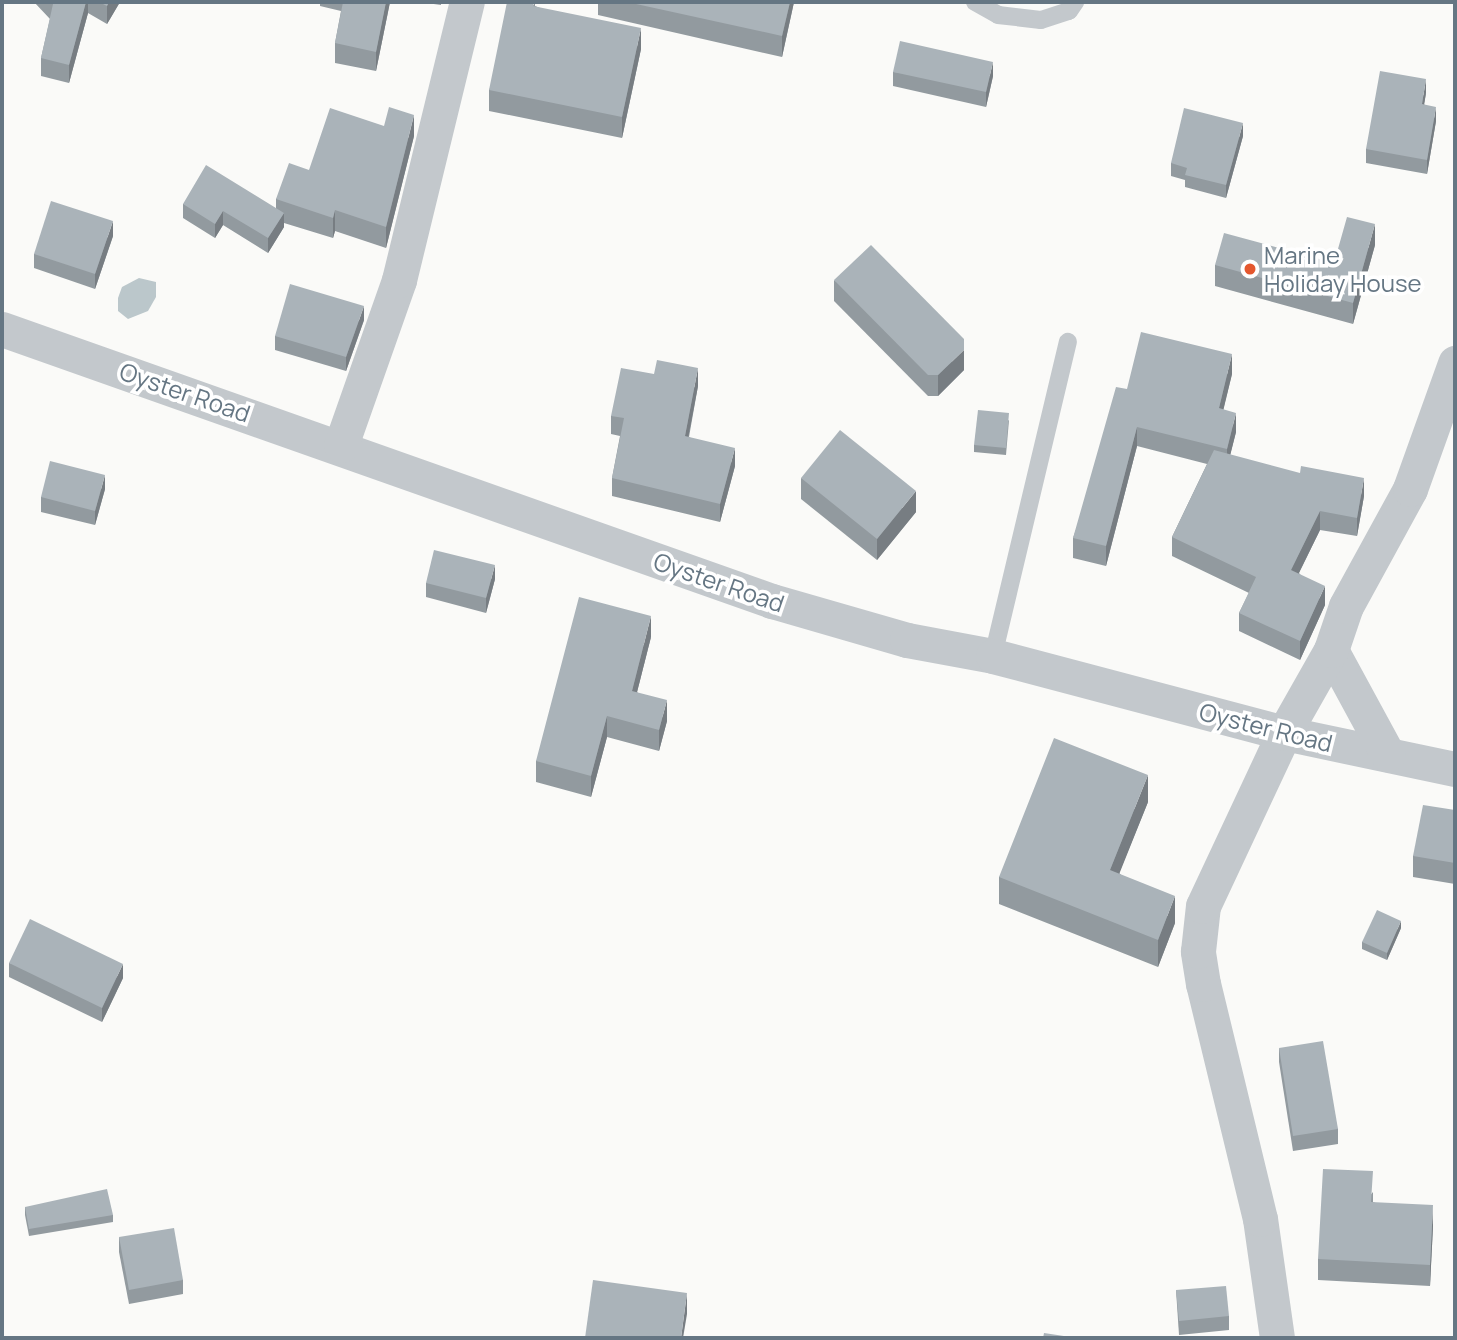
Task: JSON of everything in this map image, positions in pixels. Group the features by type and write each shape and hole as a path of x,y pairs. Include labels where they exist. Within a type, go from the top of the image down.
{"street":[{"path":"341,445 399,280 467,2"},
{"name":"Oyster Road","path":"2,329 341,445 772,601 907,640 993,656 1284,733 1455,769"},
{"path":"1277,1338 1261,1219 1198,951 1203,906 1284,733 1331,650 1346,606 1410,489 1455,363"},
{"path":"1331,650 1388,755"}],"lane":[{"path":"975,2 998,15 1041,20 1069,11 1075,2"},
{"path":"993,656 1068,342"}],"shaded area":[{"path":"139,278 156,282 156,297 148,311 128,319 118,311 118,298 122,287"}],"building":[{"path":"51,2 86,2 69,65 41,58 53,4"},
{"path":"343,2 386,2 376,52 335,43"},
{"path":"507,2 534,2 533,6 641,28 622,117 489,90"},
{"path":"627,2 790,2 782,36"},
{"path":"900,41 993,62 986,92 893,72"},
{"path":"1380,71 1426,79 1422,104 1436,107 1427,160 1366,149"},
{"path":"389,107 414,115 386,227 335,210 333,218 276,199 289,163 309,170 330,108 384,126"},
{"path":"1184,108 1243,123 1226,185 1185,175 1187,168 1171,163"},
{"path":"206,165 284,213 268,238 223,211 215,224 183,204"},
{"path":"51,201 113,221 95,274 34,254"},
{"path":"1347,217 1375,224 1353,303 1215,265 1224,233 1334,263"},
{"path":"871,245 964,339 964,350 938,375 928,375 834,280"},
{"path":"290,284 364,306 346,357 275,336"},
{"path":"1141,332 1232,354 1219,408 1236,413 1227,449 1137,427 1106,546 1073,538 1116,387 1127,389"},
{"path":"657,360 698,368 685,436 735,448 720,504 612,478 624,418 611,416 621,368 654,374"},
{"path":"978,410 1009,413 1006,448 974,445"},
{"path":"840,430 916,491 877,539 801,478"},
{"path":"1214,450 1300,473 1301,466 1364,478 1357,518 1320,511 1291,570 1325,586 1300,641 1239,613 1256,577 1172,537"},
{"path":"50,461 105,475 95,511 41,497"},
{"path":"434,550 495,565 486,598 426,583"},
{"path":"579,597 651,616 632,691 667,700 659,730 607,716 591,776 536,761"},
{"path":"1054,738 1148,775 1110,870 1175,896 1158,940 999,877"},
{"path":"1423,805 1455,810 1455,863 1413,856"},
{"path":"1377,910 1401,921 1387,953 1362,942"},
{"path":"30,919 123,964 102,1008 9,963"},
{"path":"1323,1041 1338,1129 1293,1136 1279,1048"},
{"path":"1323,1169 1373,1171 1371,1202 1433,1205 1430,1265 1318,1259"},
{"path":"107,1189 113,1215 29,1229 25,1207"},
{"path":"174,1228 183,1280 129,1290 119,1237"},
{"path":"593,1280 687,1293 681,1338 585,1338"},
{"path":"1226,1286 1229,1316 1179,1321 1176,1290"},
{"path":"1044,1333 1077,1338 1043,1338"}],"place":[{"name":"Marine Holiday House","path":"1250,269"}]}
